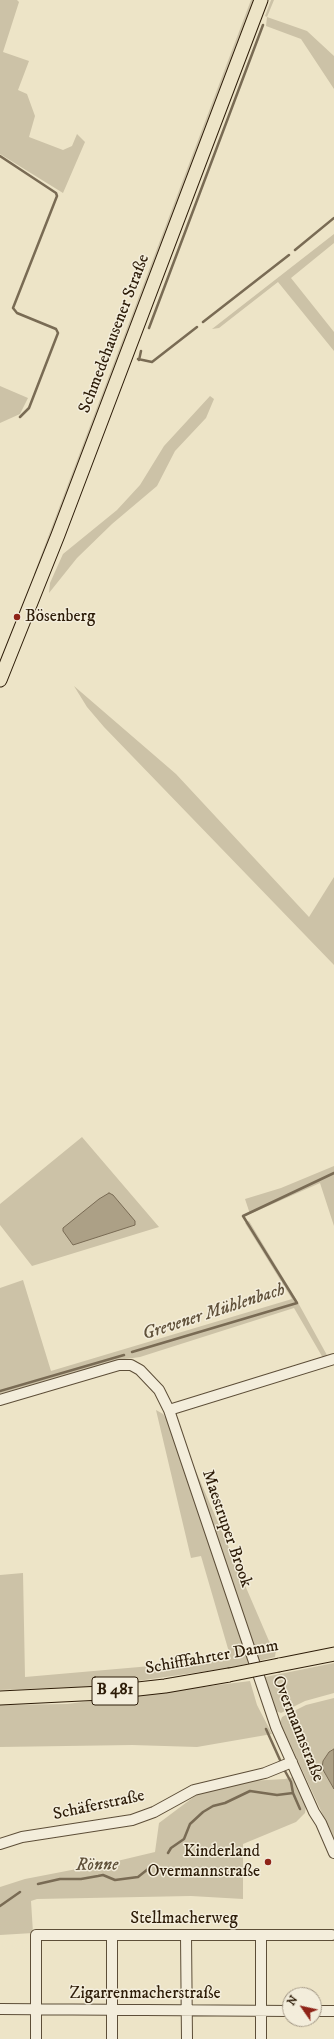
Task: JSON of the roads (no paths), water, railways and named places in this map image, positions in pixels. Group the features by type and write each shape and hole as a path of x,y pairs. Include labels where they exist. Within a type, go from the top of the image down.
{"main road":[{"name":"Schmedehausener Straße","path":"0,680 64,520 261,0"},
{"name":"Schifffahrter Damm","path":"0,1698 102,1693 165,1686 334,1654"}],"street":[{"path":"169,1410 334,1359"},
{"name":"Maestruper Brook","path":"0,1400 119,1365 131,1366 140,1370 159,1390 169,1410 252,1659"},
{"name":"Overmannstraße","path":"252,1659 276,1727 334,1852"},
{"name":"Schäferstraße","path":"0,1844 22,1837 132,1820 154,1812 194,1790 265,1773 292,1762"},
{"path":"112,1934 112,2039"},
{"name":"Stellmacherweg","path":"36,2010 36,1935 332,1935"},
{"path":"186,1935 187,2039"},
{"path":"261,1935 261,2039"},
{"name":"Zigarrenmacherstraße","path":"0,2009 112,2011 282,2011"},
{"path":"36,2010 36,2039"},
{"path":"322,2011 334,2011"}],"waterway":[{"path":"149,328 263,25"},
{"path":"0,156 56,193 57,196 13,308 17,313 56,329 58,333 29,408 20,417"},
{"path":"295,250 334,218"},
{"path":"203,322 289,255"},
{"path":"138,359 152,362 197,327"},
{"path":"139,360 141,351"},
{"name":"Grevener Mühlenbach","path":"132,1352 297,1303 243,1216 334,1173"},
{"name":"Grevener Mühlenbach","path":"0,1391 124,1355"},
{"name":"Rönne","path":"266,1729 280,1760"},
{"name":"Rönne","path":"285,1771 291,1782 293,1793 300,1809"},
{"name":"Rönne","path":"168,1853 171,1848 184,1839 190,1824 203,1812 213,1806 225,1803 250,1791 277,1795 293,1793"},
{"name":"Rönne","path":"38,1884 60,1879 81,1879 103,1875 115,1880 138,1877 153,1865"},
{"name":"Rönne","path":"0,1906 20,1892"}],"place":[{"name":"Bösenberg","path":"17,617"},
{"name":"Kinderland Overmannstraße","path":"268,1862"}]}
